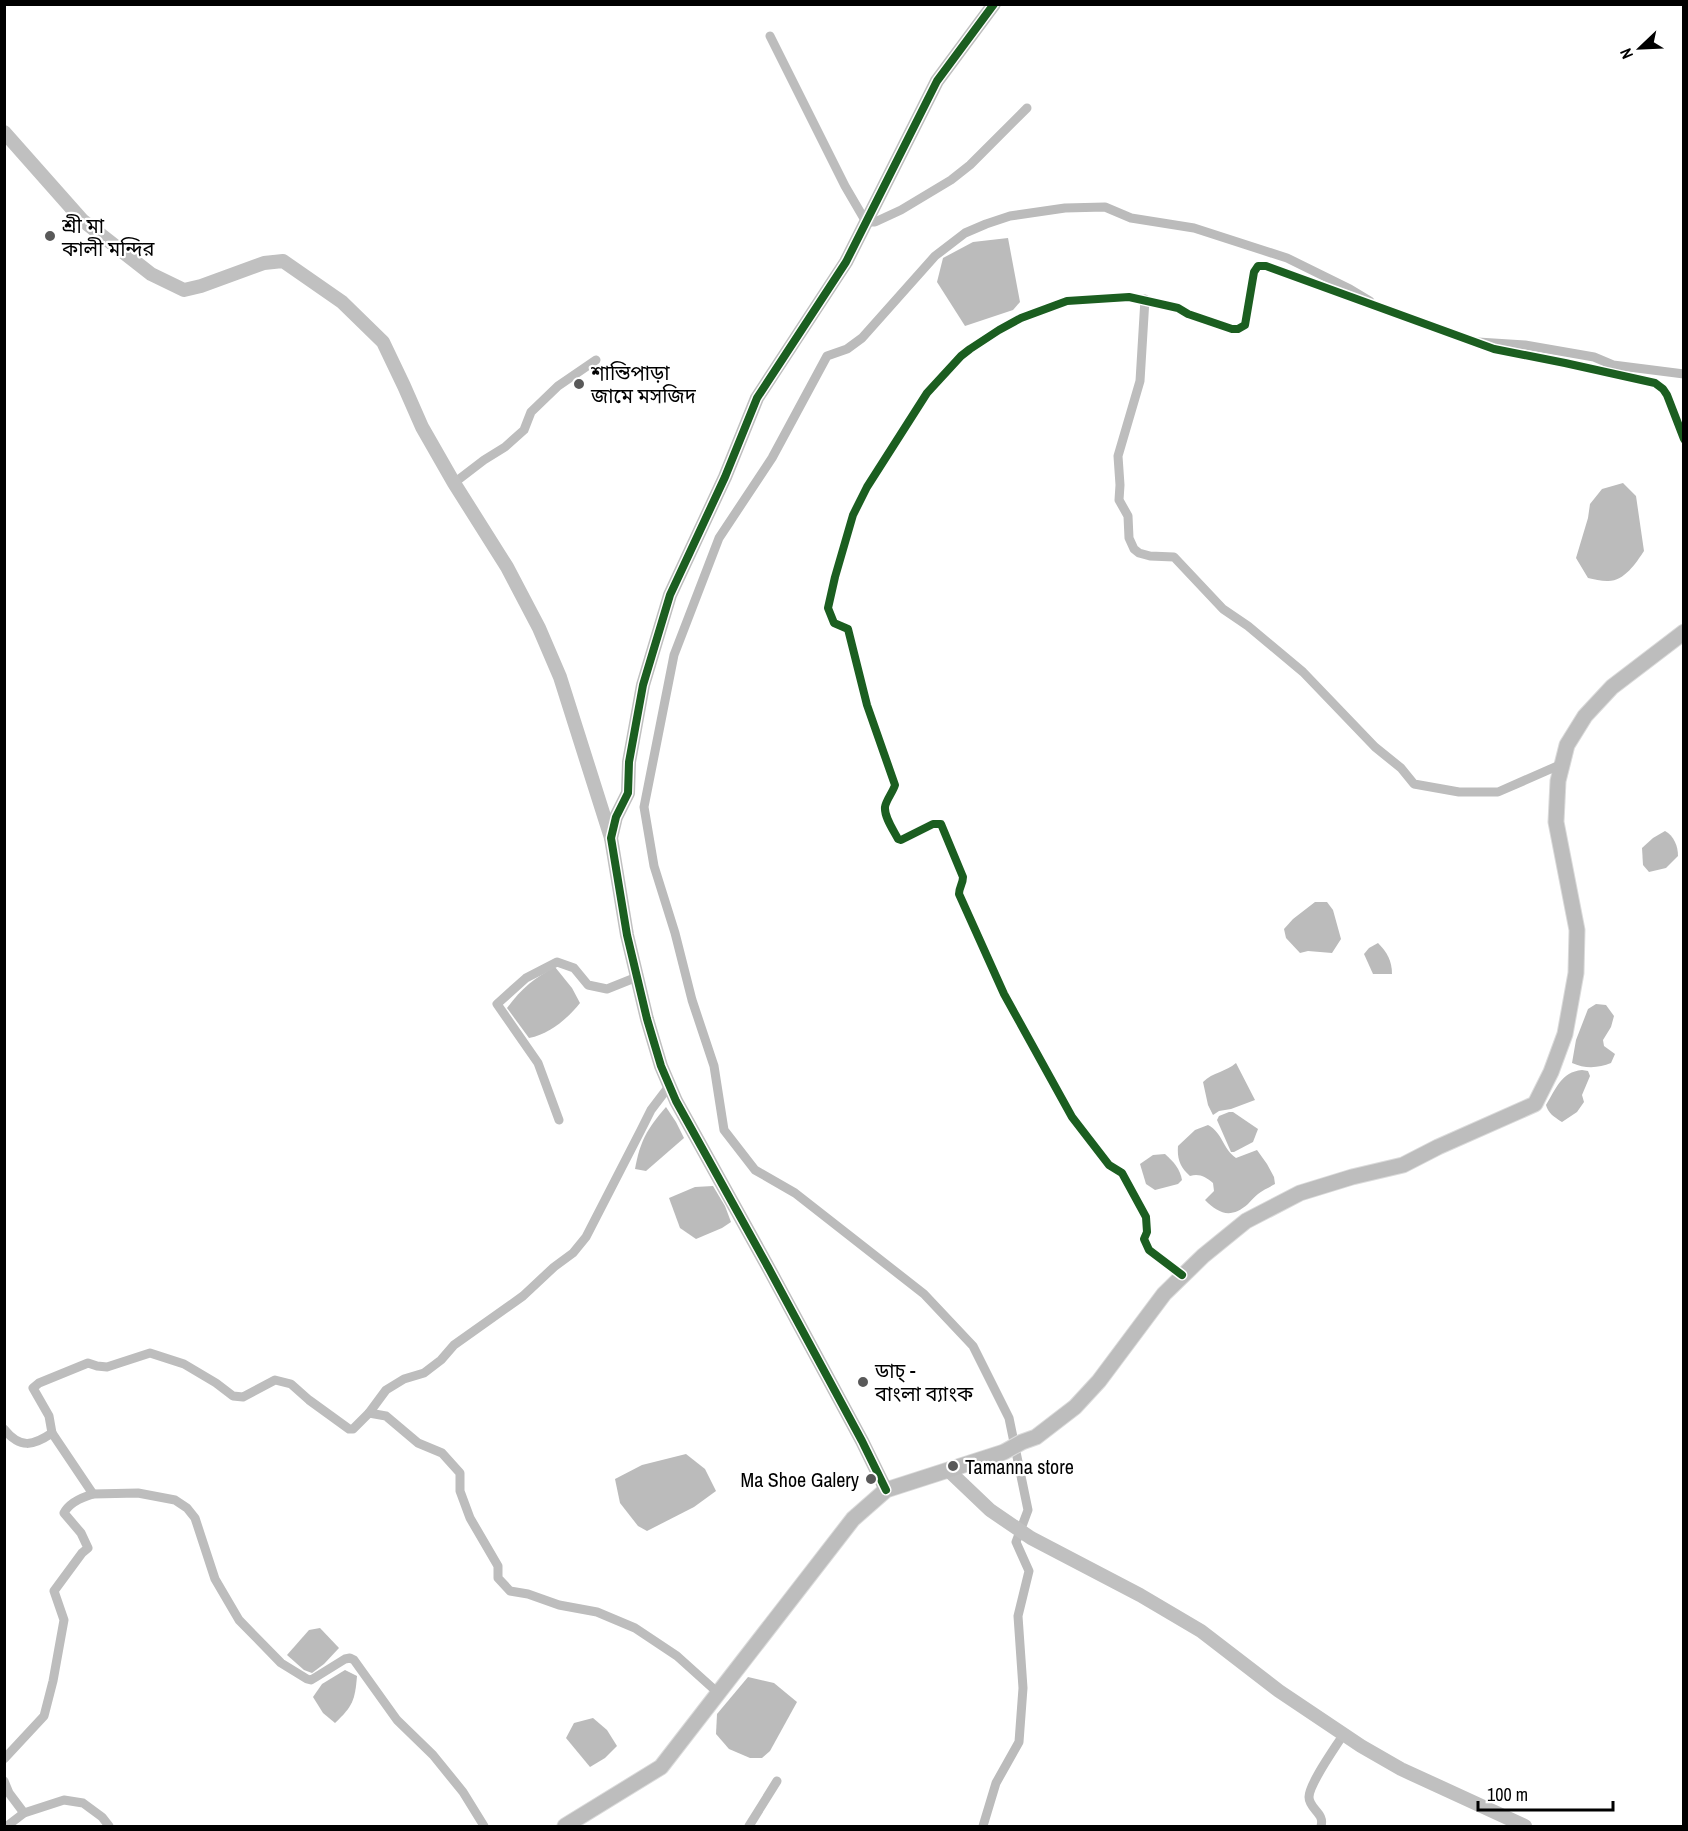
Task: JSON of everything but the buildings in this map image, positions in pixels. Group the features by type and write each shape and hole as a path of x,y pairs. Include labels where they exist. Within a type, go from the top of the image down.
{"main road":[{"path":"565,1827 661,1767 853,1519 886,1490 1004,1452 1036,1437 1075,1407 1099,1381 1164,1294 1182,1275 1246,1221 1300,1193 1403,1165 1535,1104 1551,1072 1565,1034 1576,973 1577,930 1556,822 1558,781 1567,745 1585,716 1612,687 1683,632"}],"street":[{"path":"610,838 616,817 628,793 629,762 643,685 670,595 725,477 757,398 846,262 937,81 994,4"},
{"path":"770,36 845,186 866,222"},
{"path":"866,222 875,222 901,210 951,180 970,165 1027,108"},
{"path":"4,132 82,220 151,274 184,290 264,263 283,261 342,302 382,342 422,427 507,567 539,628 560,677 610,838 627,935 661,1066 721,1184 768,1267 886,1490"},
{"path":"1182,1275 1149,1250 1144,1239 1147,1232 1146,1217 1122,1173 1109,1165 1072,1117 1004,994 959,894 963,877 940,824 933,824 901,840 898,839 885,812 885,806 895,785 878,730 867,705 849,628 834,623 828,608 853,515 867,487 927,393 961,356 999,330 1035,312 1067,300 1129,297 1178,308 1188,314 1238,329 1245,325 1254,272 1258,266 1266,266 1494,349 1654,383 1663,389 1683,439"},
{"path":"1145,299 1140,381 1118,456 1119,500 1128,516 1129,538 1134,549 1150,556 1174,557 1223,609 1248,626 1303,672 1375,747 1401,768 1414,784 1459,792 1498,792 1562,764"},
{"path":"454,483 505,447 524,430 531,412 558,386 596,360"},
{"path":"559,1120 538,1063 496,1004 526,978 557,962 574,968 588,985 607,989 637,976"},
{"path":"93,1494 52,1433 49,1416 33,1388 39,1383 88,1363 107,1367 150,1353 184,1364 233,1396 243,1397 275,1380 291,1384 309,1400 349,1429 353,1429 369,1413 386,1390 404,1379 424,1372 454,1345 523,1296 573,1253 586,1237 651,1110 670,1085"},
{"path":"369,1413 386,1416 418,1443 442,1453 460,1473 460,1491 470,1518 498,1566 498,1578 510,1591 528,1594 559,1605 597,1612 635,1628 677,1656 717,1692"},
{"path":"4,1429 11,1438 24,1444 39,1442 52,1433"},
{"path":"948,1470 990,1509 1031,1538 1140,1595 1201,1631 1279,1691 1343,1735 1401,1769 1525,1827"},
{"path":"4,1759 44,1716 64,1620 54,1591 88,1548 81,1533 64,1513 67,1508 83,1497 93,1494 138,1493 176,1500 187,1508 195,1518 215,1580 239,1620 281,1663 311,1680 345,1659 354,1660 397,1720 433,1755 463,1792 482,1820 484,1827"},
{"path":"1321,1827 1321,1818 1310,1803 1310,1794 1322,1767 1343,1735"},
{"path":"4,1781 9,1793 24,1813"},
{"path":"749,1827 777,1781"},
{"path":"7,1827 24,1813 64,1800 83,1803 102,1817 109,1827"}],"shaded area":[{"path":"1008,238 1020,302 1013,310 965,326 937,282 943,258 973,242"},
{"path":"1623,483 1636,496 1644,551 1629,571 1619,578 1607,581 1588,578 1576,558 1590,504 1602,489"},
{"path":"1665,831 1675,842 1678,856 1666,868 1649,872 1643,865 1642,848"},
{"path":"1315,902 1327,902 1333,910 1341,939 1332,953 1308,951 1300,953 1286,938 1284,929"},
{"path":"1378,943 1388,957 1392,974 1373,974 1364,954"},
{"path":"555,967 572,988 580,1003 558,1025 529,1038 507,1008 528,984"},
{"path":"1596,1004 1606,1005 1614,1016 1611,1027 1603,1040 1604,1046 1615,1054 1611,1063 1606,1065 1592,1067 1577,1065 1572,1063 1576,1040 1588,1009"},
{"path":"1236,1063 1255,1100 1213,1115 1208,1105 1203,1082"},
{"path":"1575,1071 1588,1071 1590,1076 1582,1095 1584,1102 1577,1112 1562,1122 1552,1115 1546,1105 1564,1078"},
{"path":"666,1107 684,1138 646,1171 635,1169 645,1136"},
{"path":"1233,1112 1258,1129 1253,1142 1234,1152 1231,1152 1217,1120 1219,1116"},
{"path":"1208,1125 1217,1132 1236,1158 1257,1150 1274,1177 1275,1184 1255,1196 1236,1212 1225,1213 1210,1205 1205,1200 1214,1191 1213,1183 1202,1176 1190,1176 1180,1162 1178,1146 1195,1130"},
{"path":"1165,1154 1180,1172 1182,1180 1178,1184 1155,1190 1146,1184 1140,1164 1153,1155"},
{"path":"713,1186 731,1222 696,1239 680,1228 669,1198 695,1187"},
{"path":"686,1454 705,1469 716,1491 694,1507 647,1531 638,1526 620,1503 615,1479 642,1465"},
{"path":"320,1628 339,1648 312,1673 304,1670 287,1655 309,1630"},
{"path":"345,1670 357,1676 355,1691 346,1712 335,1723 323,1713 313,1697 322,1684"},
{"path":"748,1677 774,1683 797,1702 770,1751 762,1758 750,1758 729,1749 716,1734 717,1714"},
{"path":"593,1718 607,1730 617,1746 605,1758 590,1767 566,1738 574,1723"}],"waterway":[{"path":"983,1826 996,1783 1019,1742 1023,1688 1018,1616 1029,1571 1016,1542 1028,1510 1009,1418 973,1346 924,1294 795,1193 755,1170 724,1130 714,1066 692,1000 675,933 654,866 644,807 674,655 719,538 772,458 827,356 847,349 862,338 935,256 965,233 1010,216 1065,208 1105,207 1131,218 1194,228 1287,258 1370,301"},
{"path":"1478,342 1525,345 1594,357 1613,365 1684,374"}],"cycle path":[{"path":"886,1490 862,1441 676,1101 661,1066 627,935 611,838 616,817 628,793 629,762 643,685 670,595 725,477 757,398 846,262 937,81 994,4"},
{"path":"1182,1275 1149,1250 1144,1239 1147,1232 1146,1217 1122,1173 1109,1165 1072,1117 1004,994 959,894 963,877 941,824 933,824 901,840 898,839 888,819 885,807 895,785 867,705 848,629 834,623 828,608 853,515 867,487 927,393 961,356 999,330 1021,318 1067,301 1129,297 1178,308 1188,314 1238,329 1245,325 1254,272 1258,266 1266,266 1494,349 1655,383 1667,395 1684,439"}],"place":[{"name":"শ্রী মা কালী মন্দির","path":"50,236"},
{"name":"শান্তিপাড়া জামে মসজিদ","path":"579,384"},
{"name":"ডাচ্ - বাংলা ব্যাংক","path":"863,1382"},
{"name":"Tamanna store","path":"953,1466"},
{"name":"Ma Shoe Galery","path":"871,1479"}]}
